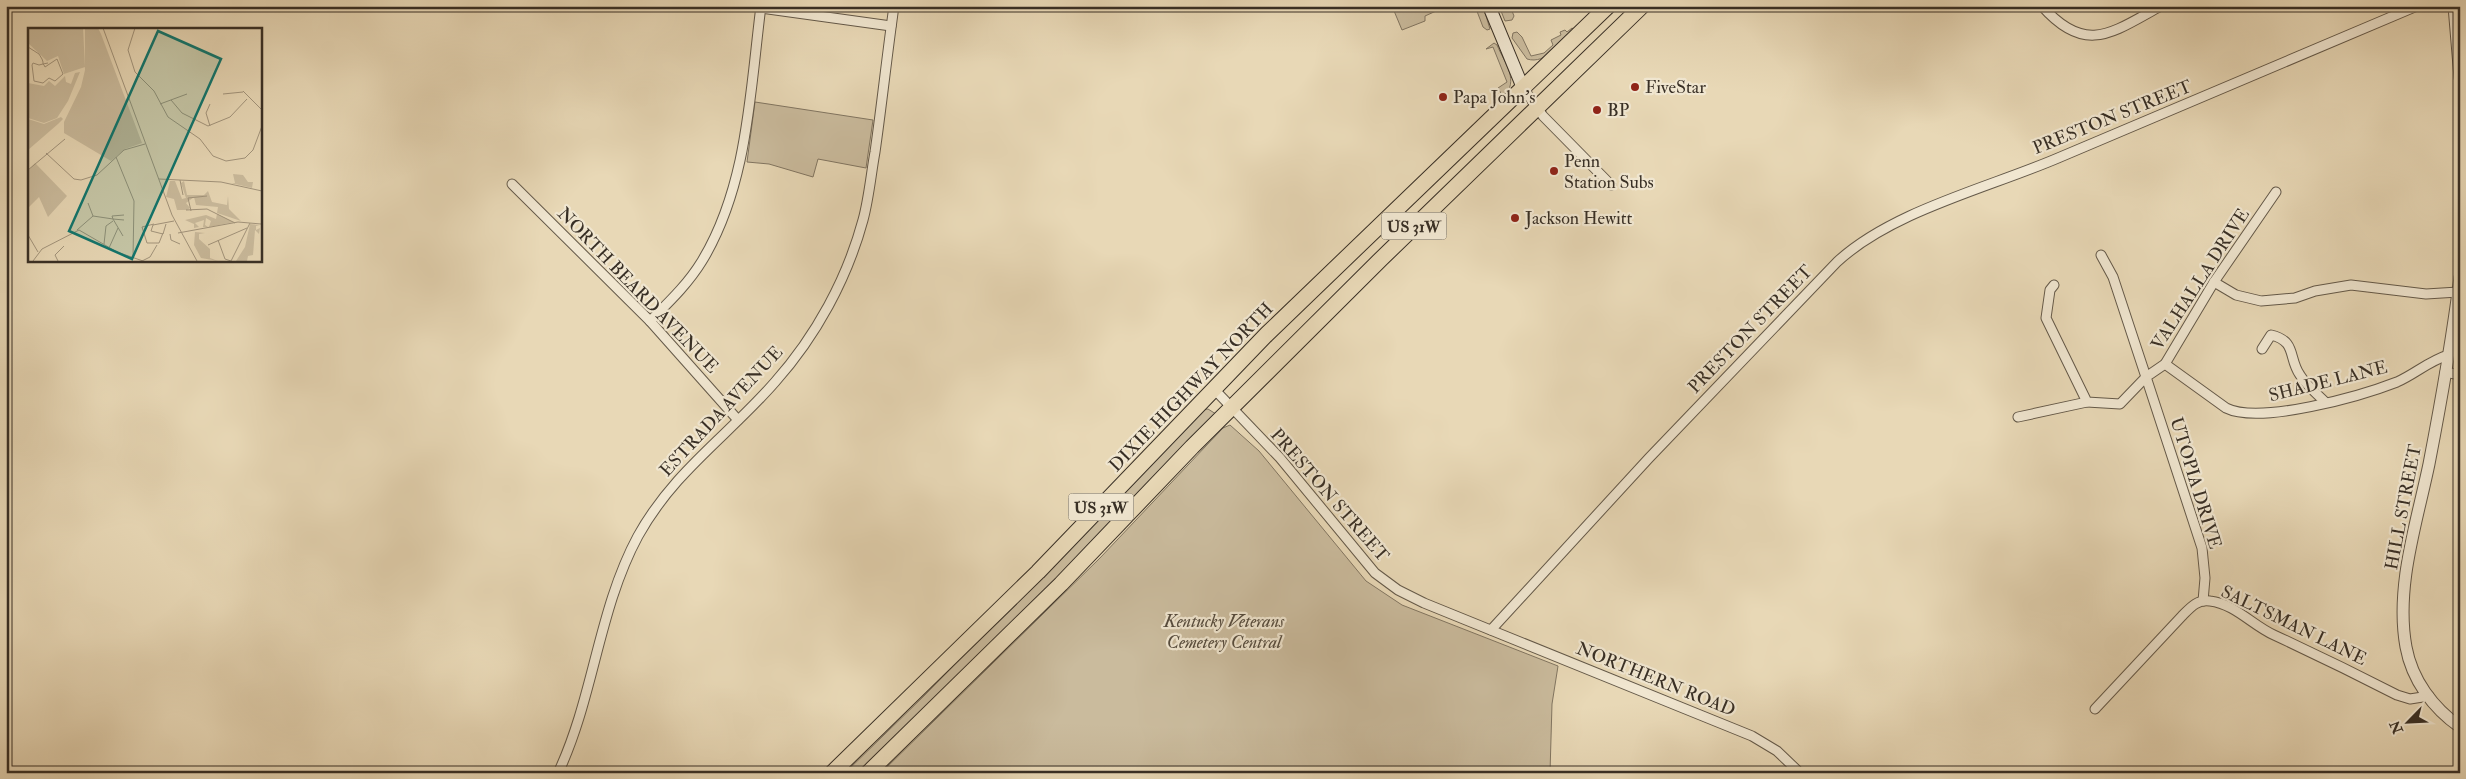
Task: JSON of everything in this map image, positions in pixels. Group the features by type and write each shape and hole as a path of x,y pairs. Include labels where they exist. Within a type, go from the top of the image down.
{"highway":[{"name":"US 31W","path":"1523,88 1608,6"},
{"name":"US 31W","path":"868,773 1061,584 1192,447 1233,409 1446,195 1642,6"},
{"name":"DIXIE HIGHWAY NORTH","path":"832,773 1038,572 1214,389 1338,264 1523,88"}],"main road":[{"path":"1489,6 1523,88"}],"street":[{"name":"ESTRADA AVENUE","path":"558,773 574,732 614,591 638,537 681,474 775,382 802,347 826,309 852,252 866,205 894,6"},
{"path":"2042,6 2060,24 2071,31 2086,36 2108,33 2161,6"},
{"name":"PRESTON STREET","path":"1214,389 1282,461 1376,573 1398,590 1424,603 1492,630 1649,458 1837,262 1858,243 1908,217 2123,131 2417,6"},
{"path":"2454,6 2458,33 2460,78"},
{"path":"650,321 684,285 702,261 717,233 729,202 748,112 761,7 891,26"},
{"path":"1523,88 1536,108 1611,185"},
{"name":"NORTH BEARD AVENUE","path":"512,184 650,321 738,420"},
{"name":"VALHALLA DRIVE","path":"2018,417 2087,402 2120,404 2146,377 2165,364 2214,282 2276,192"},
{"name":"VALHALLA DRIVE","path":"2101,255 2113,277 2146,377"},
{"name":"HILL STREET","path":"2460,277 2448,356 2408,565 2404,611 2406,649 2418,681 2438,709 2460,727"},
{"path":"2214,282 2236,296 2261,301 2295,298 2315,291 2351,285 2426,294 2458,292"},
{"path":"2054,285 2050,290 2046,318 2087,402"},
{"path":"2262,349 2271,335 2281,337 2291,351 2298,374 2324,402"},
{"name":"SHADE LANE","path":"2165,364 2234,412 2252,414 2279,412 2396,382 2434,360 2448,356"},
{"path":"2445,372 2460,375"},
{"name":"UTOPIA DRIVE","path":"2146,377 2202,548 2205,578 2203,600"},
{"name":"SALTSMAN LANE","path":"2095,709 2182,616 2195,603 2203,600 2212,600 2229,607 2273,635 2397,695 2410,699 2429,696"},
{"name":"NORTHERN ROAD","path":"1492,630 1752,736 1777,751 1800,773"}],"green space":[{"path":"1392,6 1445,7 1425,16 1425,21 1402,30"},
{"path":"1475,6 1483,6 1490,29 1487,30 1483,27"},
{"path":"1499,6 1510,6 1514,16 1512,20 1505,21"},
{"path":"1572,28 1575,30 1553,51 1541,59 1527,59 1512,38 1513,33 1517,32 1522,37 1531,56 1544,53 1553,45 1551,40 1561,35 1560,32 1565,30 1567,32"},
{"path":"1494,43 1497,45 1507,66 1511,79 1508,91 1503,97 1498,88 1507,82 1493,47 1486,49"},
{"path":"755,102 873,120 866,168 818,159 813,177 769,164 747,162"},
{"path":"1208,409 1216,414 1035,601 859,773 845,773 924,696 1202,410"},
{"name":"Kentucky Veterans Cemetery Central","path":"1230,425 1259,451 1366,581 1402,605 1558,666 1552,704 1550,773 881,773 1100,558 1223,428"}],"place":[{"name":"FiveStar","path":"1635,87"},
{"name":"Papa John's","path":"1443,97"},
{"name":"BP","path":"1597,110"},
{"name":"Penn Station Subs","path":"1554,171"},
{"name":"Jackson Hewitt","path":"1515,218"}]}
